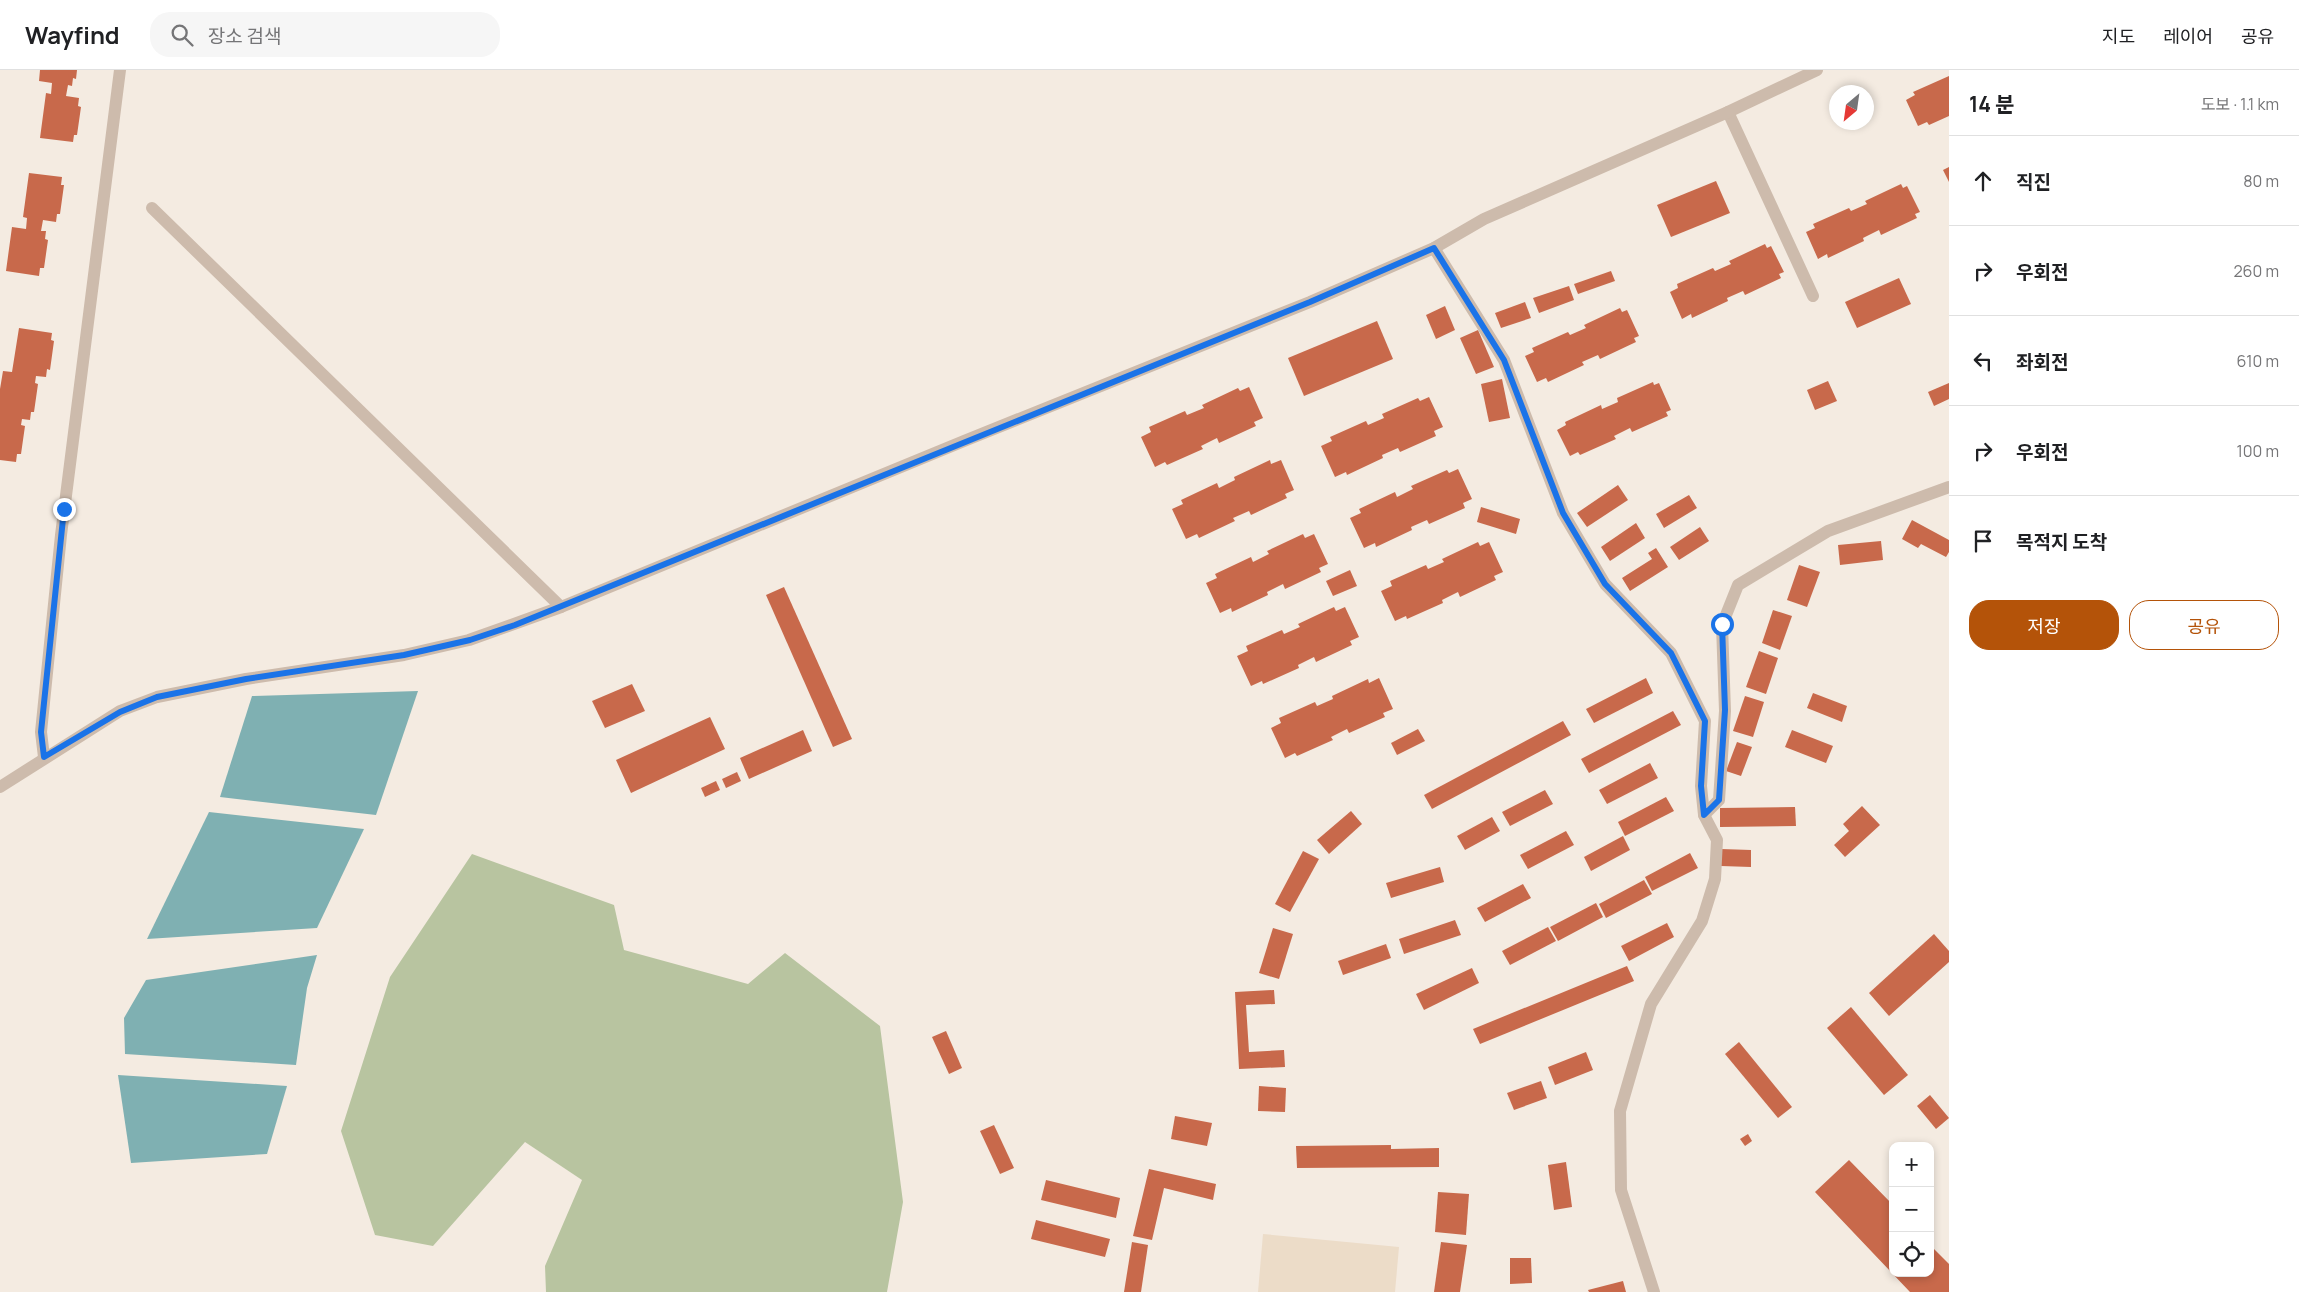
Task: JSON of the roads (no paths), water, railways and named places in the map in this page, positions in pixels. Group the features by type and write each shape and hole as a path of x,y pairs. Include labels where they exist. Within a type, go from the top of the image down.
{"street":[{"path":"44,757 41,732 61,535 120,70"},
{"path":"0,787 44,757 120,712 157,697 254,677 404,655 470,640 561,607 946,448 1301,306 1434,248 1484,219 1728,112 1817,70"},
{"path":"1728,112 1813,296"},
{"path":"152,208 561,607"},
{"path":"1434,248 1504,360 1563,513 1605,584 1671,653 1705,721 1701,786 1704,815 1717,840 1715,879 1702,921 1651,1004 1620,1111 1621,1190 1654,1292"},
{"path":"1704,815 1719,800 1725,710 1722,624 1738,585 1828,531 1949,487"}],"water":[{"path":"418,691 376,815 220,797 252,696"},
{"path":"209,812 364,829 317,928 147,939"},
{"path":"317,955 307,988 296,1065 125,1054 124,1018 146,980"},
{"path":"118,1075 287,1086 267,1154 131,1163"}]}
